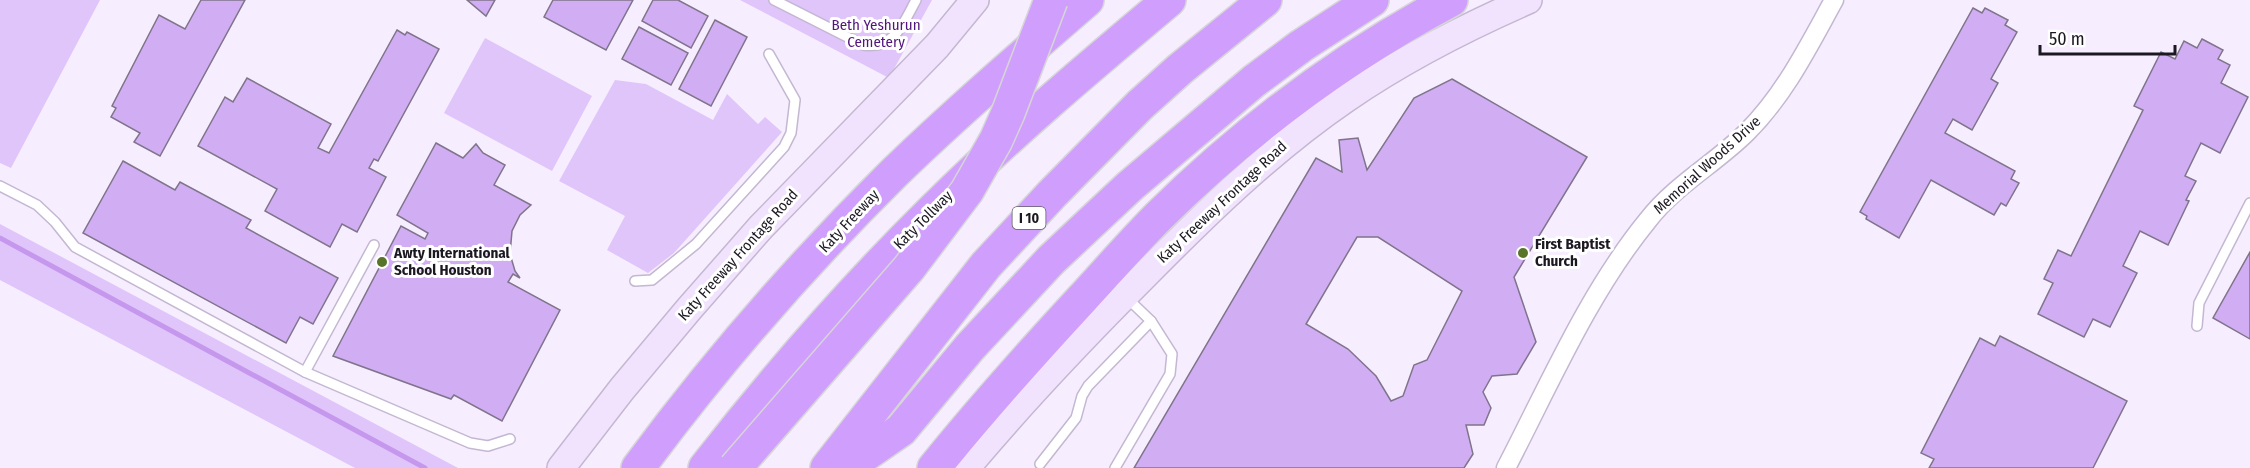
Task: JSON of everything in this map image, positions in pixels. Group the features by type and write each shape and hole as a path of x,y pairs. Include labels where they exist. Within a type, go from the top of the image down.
{"highway":[{"path":"735,468 909,268 967,191 996,140 1008,113 1051,0"},
{"path":"758,468 924,277 971,216 988,189 1018,130 1044,69 1069,0"},
{"name":"Katy Freeway","path":"638,468 738,344 894,174 979,94 1087,0"},
{"name":"Katy Tollway","path":"705,468 800,351 867,277 932,211 1074,80 1169,0"},
{"name":"I 10","path":"827,468 986,265 1036,211 1140,105 1180,69 1265,0"},
{"path":"934,468 1043,340 1158,216 1265,122 1339,67 1388,35 1451,0"},
{"path":"846,468 901,430 970,347 1043,268 1138,179 1254,81 1301,46 1368,3"}],"main road":[{"name":"Katy Freeway Frontage Road","path":"561,468 630,380 761,227 937,46 975,0"},
{"name":"Katy Freeway Frontage Road","path":"966,468 1059,364 1124,296 1240,183 1301,130 1390,69 1429,46 1528,0"}],"street":[{"name":"Memorial Woods Drive","path":"1823,20 1827,0"},
{"name":"Memorial Woods Drive","path":"1506,468 1620,254 1650,217 1678,190 1745,134 1774,102 1800,63 1834,0"}],"lane":[{"path":"774,0 862,45 872,47 885,44 895,35 916,0"},
{"path":"635,281 652,280 696,244 784,147 791,133 795,100 769,54"},
{"path":"0,186 37,205 75,247 305,372 470,443 488,446 510,439"},
{"path":"2197,326 2199,303 2250,203"},
{"path":"305,372 374,245"},
{"path":"1115,468 1170,374 1173,363 1169,348 1151,321 1124,296"},
{"path":"1040,464 1076,418 1082,396 1088,386 1151,321"}],"green space":[{"path":"0,0 100,0 11,168 0,163"},
{"name":"Beth Yeshurun Cemetery","path":"740,0 932,0 889,78"},
{"path":"485,38 592,96 552,171 444,113"},
{"path":"615,80 646,84 713,120 727,94 758,124 765,117 782,132 674,253 648,273 607,250 625,216 559,181"},
{"path":"0,224 458,468 355,468 0,280"}],"building":[{"path":"201,0 245,0 160,156 134,142 140,133 111,117 116,108 112,106 159,15 185,29"},
{"path":"467,0 495,0 486,16"},
{"path":"553,0 633,0 606,50 544,17"},
{"path":"653,0 678,0 708,16 691,48 642,21"},
{"path":"1973,8 1982,13 1985,8 2008,20 2005,25 2017,32 1991,79 1998,83 1972,130 1953,119 1945,133 2015,171 2011,179 2019,183 2006,206 2001,203 1994,215 1931,180 1899,238 1866,219 1867,216 1860,212"},
{"path":"715,20 747,37 711,106 679,89"},
{"path":"639,27 688,53 671,85 622,59"},
{"path":"397,30 405,35 407,32 439,49 378,161 374,159 369,168 386,177 357,232 342,224 330,247 265,211 277,189 198,146 225,97 233,102 247,78 331,124 318,148 329,153"},
{"path":"2202,39 2223,50 2218,59 2230,65 2221,83 2248,97 2220,153 2201,143 2185,176 2196,181 2168,245 2140,231 2123,266 2137,273 2110,327 2093,319 2084,337 2038,314 2053,283 2044,279 2058,250 2071,256 2143,110 2134,106 2161,52 2175,59 2184,41 2197,48"},
{"path":"1452,79 1587,157 1514,277 1536,342 1517,374 1492,376 1483,392 1491,408 1484,425 1466,425 1473,454 1464,468 1134,468 1316,158 1342,172 1339,140 1358,138 1367,170 1414,98","holes":["1357,237 1378,237 1462,291 1427,360 1414,365 1403,396 1391,401 1376,376 1348,349 1306,324"]},
{"path":"436,143 463,158 476,144 483,153 505,165 494,185 531,205 520,215 512,231 510,254 515,271 520,278 513,274 508,282 560,310 502,421 454,395 451,399 333,356 401,226 425,239 428,233 397,215"},
{"path":"123,161 175,190 180,182 251,220 246,228 338,278 313,324 300,317 286,343 83,233"},
{"path":"2250,252 2250,339 2213,318"},
{"path":"2000,336 2127,401 2093,468 1929,468 1934,459 1921,453 1980,338 1995,346"}],"waterway":[{"path":"0,238 425,468"}],"place":[{"name":"First Baptist Church","path":"1523,253"},
{"name":"Awty International School Houston","path":"382,262"}]}
